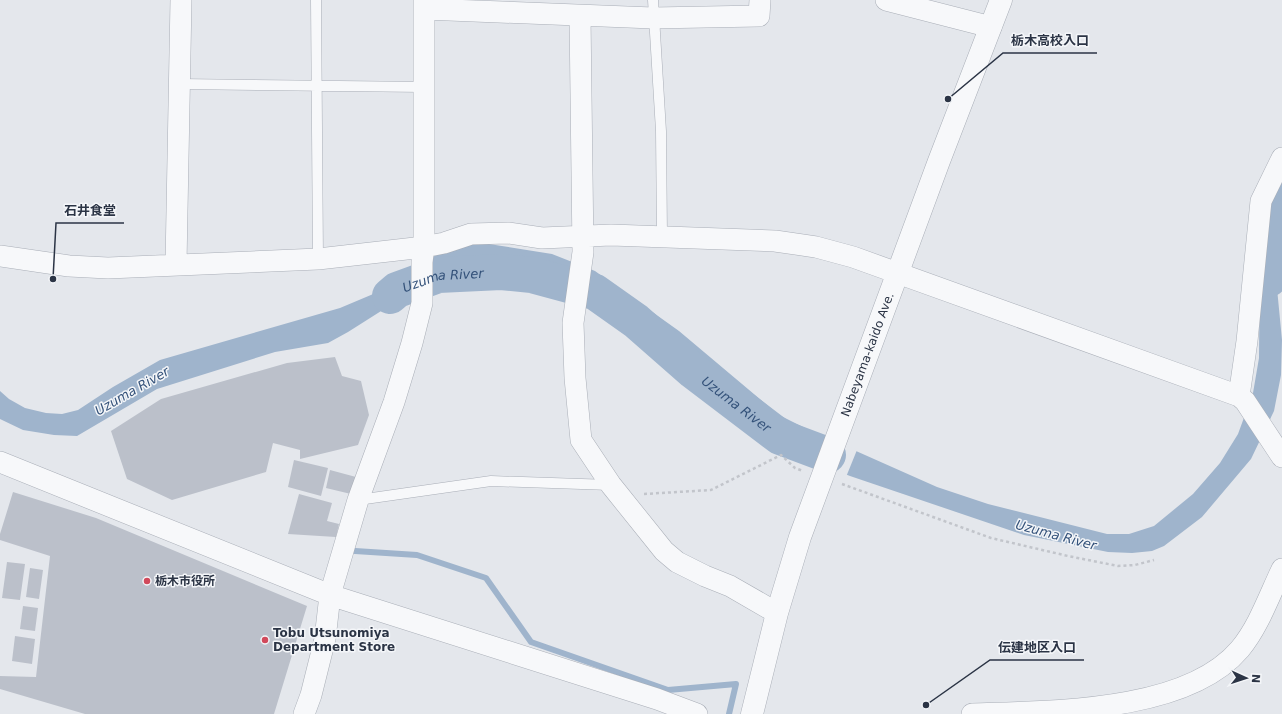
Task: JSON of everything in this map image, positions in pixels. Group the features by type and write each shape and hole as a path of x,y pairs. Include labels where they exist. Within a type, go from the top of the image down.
{"street":[{"path":"176,264 181,0"},
{"path":"304,714 311,695 325,639 330,595 358,500 396,394 412,343 422,303 424,4 580,16 653,9 759,16 760,0"},
{"path":"886,0 991,27"},
{"name":"Nabeyama-kaido Ave.","path":"752,714 777,613 800,537 939,161 1001,0"},
{"path":"580,16 583,244 574,323 575,378 581,440 615,490 664,551 677,562 705,576 730,586 777,613"},
{"path":"1242,399 1261,201 1282,158"},
{"path":"0,256 69,266 108,268 318,259 423,254 471,234 508,234 583,244 611,235 775,241 816,247 853,257 1242,399 1276,448"},
{"path":"0,462 330,595 657,699 697,714"},
{"path":"972,714 1031,712 1107,705 1147,706 1198,682 1218,670 1240,650 1257,624 1282,569"}],"lane":[{"path":"316,0 318,86 318,259"},
{"path":"653,9 661,131 662,237"},
{"path":"180,84 424,87"},
{"path":"358,500 491,481 615,490"}],"path":[{"path":"615,490 712,490 781,455 795,468 823,476 991,538 1118,566 1135,565 1154,560"}],"water":[{"path":"1282,164 1282,210 1276,224 1276,278 1282,340 1281,375 1274,411 1251,459 1202,517 1164,546 1152,551 1132,553 1108,552 1024,535 850,476 796,455 780,436 681,361 671,348 589,289 561,275 501,263 465,261 449,268 328,343 275,352 157,389 77,436 54,435 23,430 0,419 0,391 9,399 25,408 46,413 62,414 78,410 113,387 160,360 340,308 378,292 447,248 464,244 489,244 552,254 595,271 679,331 779,415 811,431 937,487 988,504 1107,534 1129,534 1154,526 1193,494 1220,463 1238,434 1253,393 1259,358 1260,245"}],"pier":[{"path":"816,431 857,450 846,477 805,461"}],"building":[{"path":"335,357 342,376 361,381 369,415 358,445 300,459 300,450 273,443 266,472 172,500 127,479 111,431 161,399 287,363"},
{"path":"294,460 328,468 321,496 288,487"},
{"path":"330,470 356,477 351,494 326,488"},
{"name":"栃木市役所","path":"13,492 96,518 307,606 274,714 85,714 0,689 0,676 36,677 50,556 0,540 0,534"},
{"path":"299,494 332,503 327,521 339,524 336,537 288,534"},
{"path":"7,562 25,564 20,600 2,598"},
{"path":"30,568 43,570 39,599 26,597"},
{"path":"23,606 38,608 35,631 20,629"},
{"path":"15,636 35,639 32,664 12,661"}],"waterway":[{"name":"Uzuma River","path":"1269,279 1276,232 1282,218"},
{"name":"Uzuma River","path":"390,296 397,290 438,275 501,272 532,275 595,292 636,321 693,371 780,437 828,455"},
{"path":"355,551 417,555 486,578 531,642 668,690 736,684 729,714"}],"place":[{"name":"栃木高校入口","path":"948,99"},
{"name":"石井食堂","path":"53,279"},
{"name":"栃木市役所","path":"147,581"},
{"name":"Tobu Utsunomiya Department Store","path":"265,640"},
{"name":"伝建地区入口","path":"926,705"}]}
